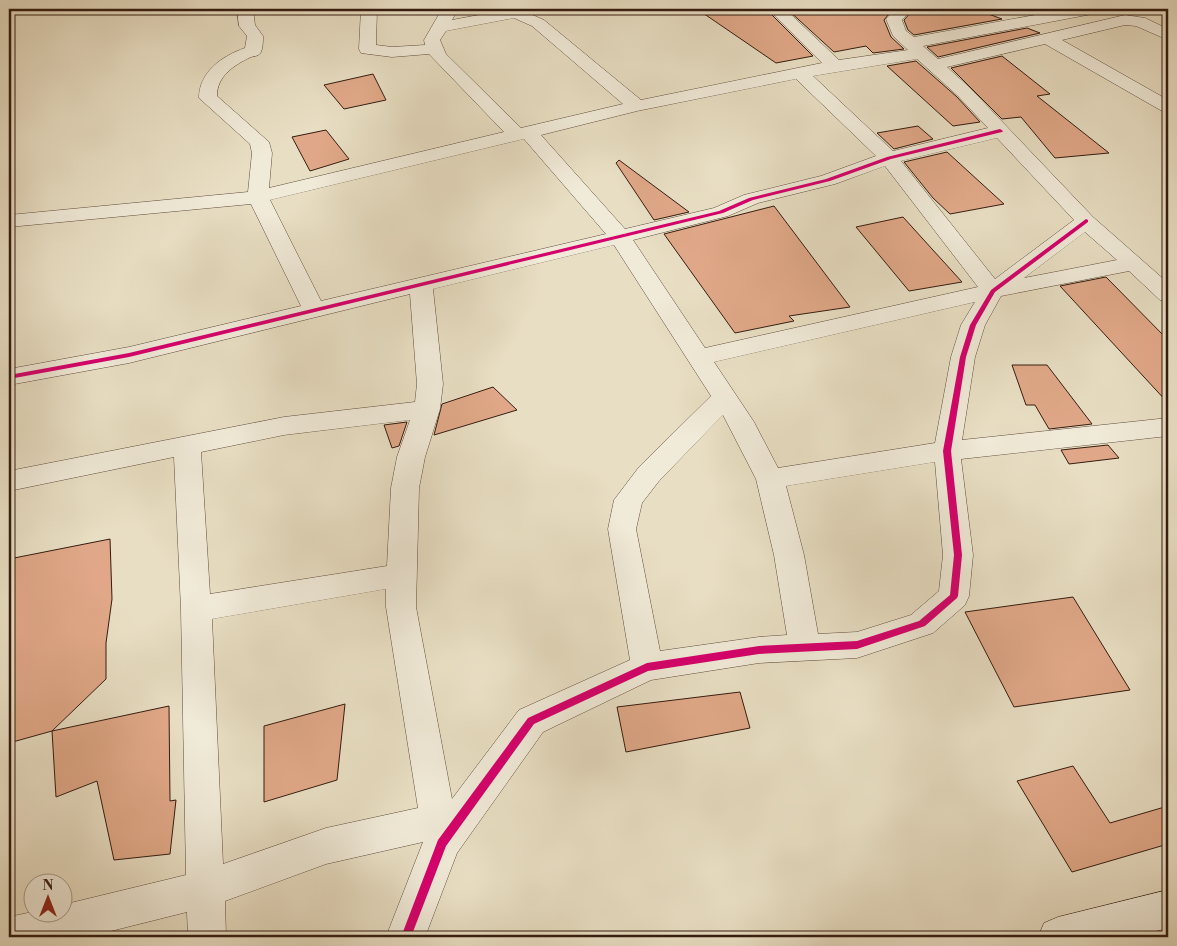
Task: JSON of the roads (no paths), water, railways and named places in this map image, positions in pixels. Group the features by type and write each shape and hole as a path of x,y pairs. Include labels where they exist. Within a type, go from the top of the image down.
{"street":[{"path":"245,9 247,26 255,36 254,51 236,56 211,78 206,88 208,98 259,142 262,153 258,198 314,310"},
{"path":"368,9 367,49 392,52 434,49"},
{"path":"450,9 432,40 434,49 439,57 523,134 620,237 741,422 770,478 789,556 805,648"},
{"path":"776,9 835,66"},
{"path":"904,9 894,19 899,33 1000,131 1086,221 1168,295"},
{"path":"922,54 992,22 1092,9"},
{"path":"440,27 511,11 538,23 637,106"},
{"path":"9,221 258,198 637,106 835,66 922,54 1016,46 1132,20 1139,20 1168,35"},
{"path":"992,22 1016,46"},
{"path":"1049,39 1168,107"},
{"path":"801,74 890,158 993,291"},
{"path":"9,377 129,355 721,212 751,199 828,180 890,158 1000,131"},
{"path":"406,937 440,832 531,721 647,666 759,650 857,645 922,624 954,596 958,555 947,452 963,357 973,325 993,291 1086,221"},
{"path":"698,358 993,291 1133,264"},
{"path":"421,286 430,384 427,409 411,456 406,488 401,606 440,832"},
{"path":"647,666 622,529 628,500 649,474 725,398"},
{"path":"9,481 284,426 427,409"},
{"path":"770,478 947,452 1168,427"},
{"path":"187,446 196,609 207,937"},
{"path":"196,609 402,575"},
{"path":"9,936 205,889 326,846 440,832"},
{"path":"1058,937 1168,910"}]}
